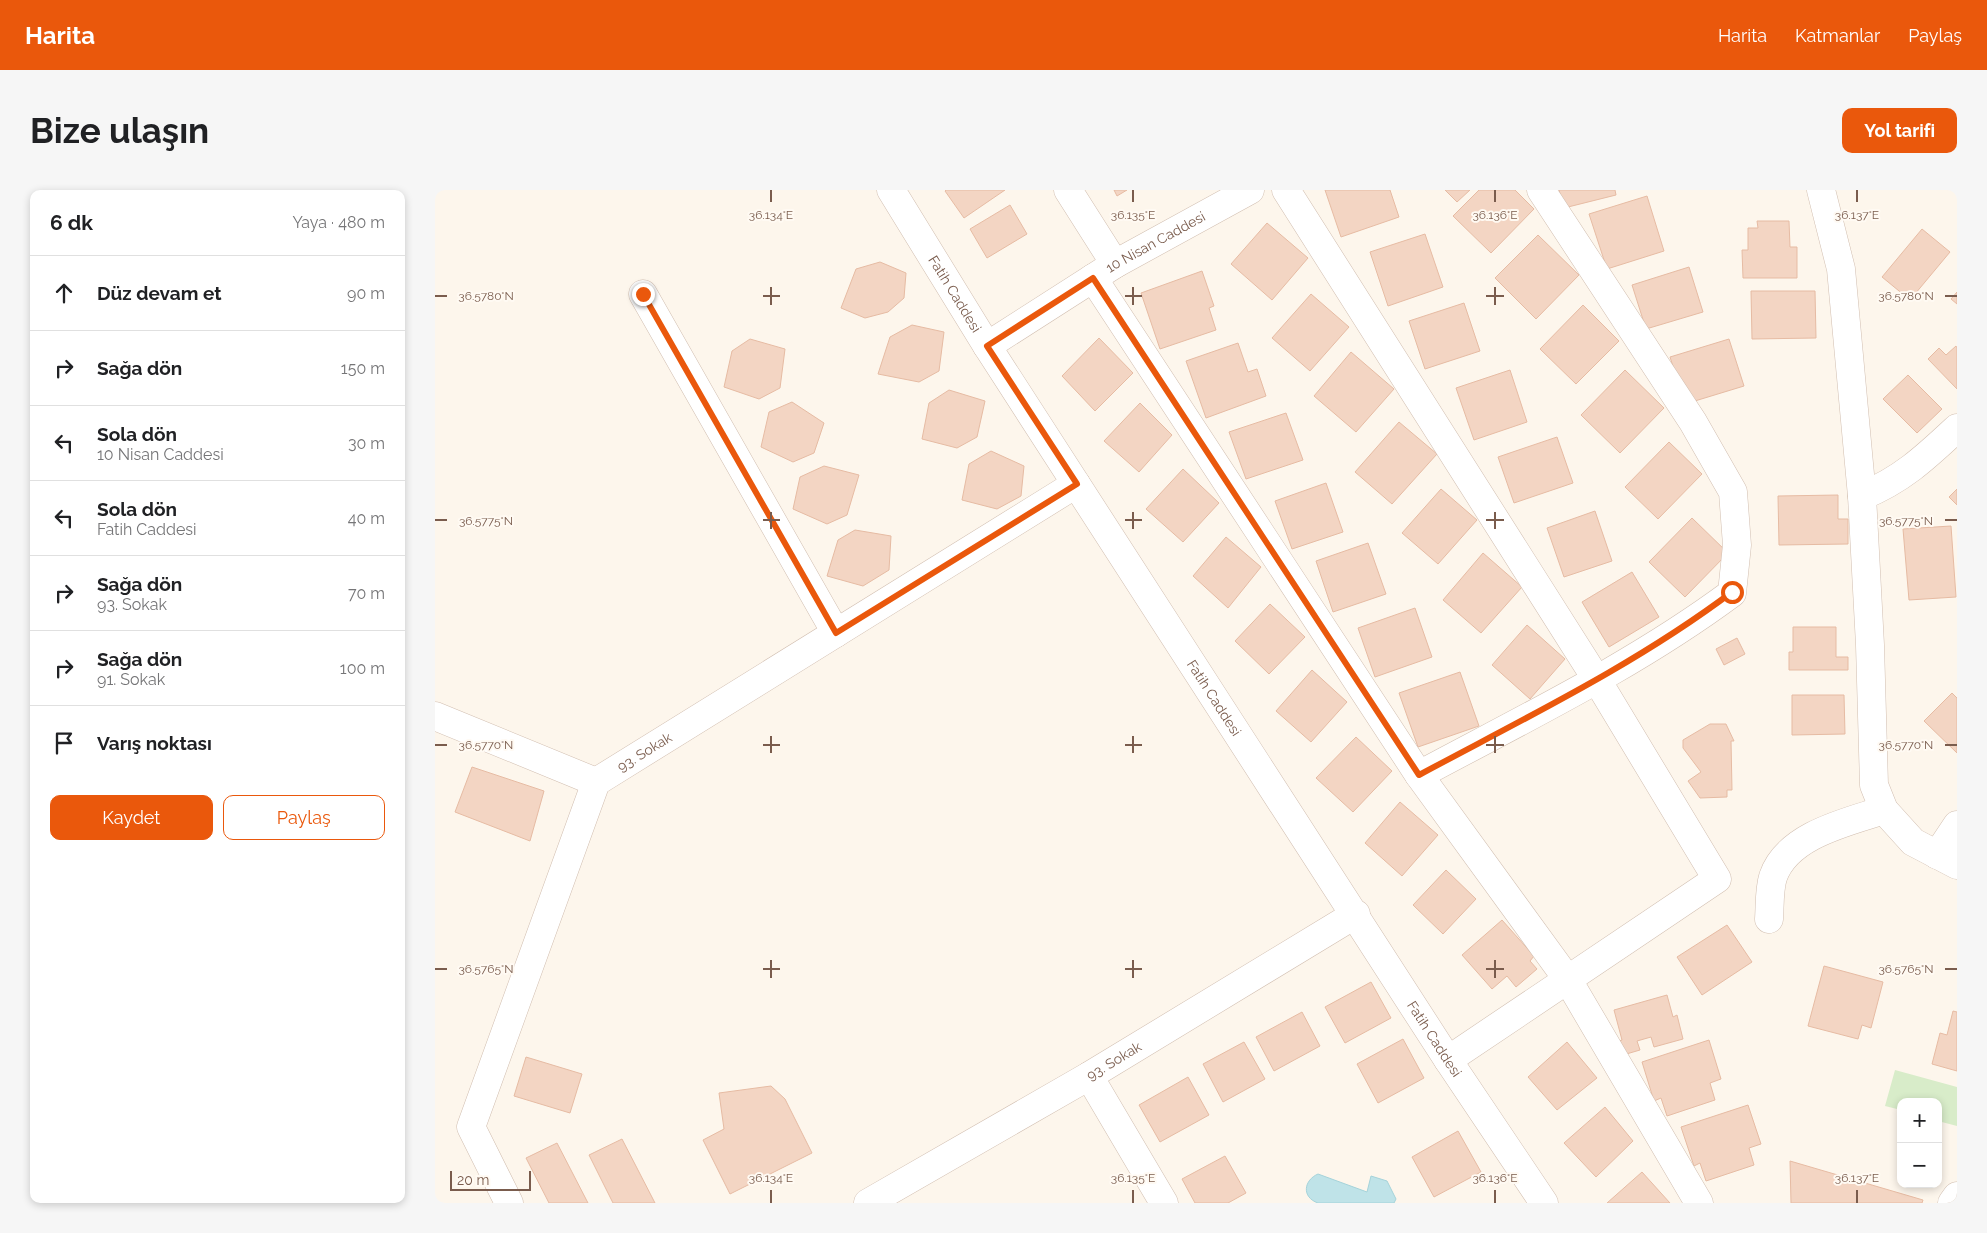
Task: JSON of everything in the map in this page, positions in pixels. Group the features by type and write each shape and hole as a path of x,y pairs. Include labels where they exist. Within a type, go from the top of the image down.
{"street":[{"name":"Fatih Caddesi","path":"891,190 987,346 1448,1060 1544,1203"},
{"path":"1067,190 1115,264"},
{"name":"10 Nisan Caddesi","path":"987,346 1115,264 1250,190"},
{"path":"1286,190 1597,680 1717,879 1448,1060"},
{"path":"1419,775 1597,680 1703,614 1732,592 1737,545 1733,492 1693,422 1541,190"},
{"path":"1821,190 1841,269 1862,496 1870,645 1874,785 1884,810 1913,842 1947,860 1957,825"},
{"path":"1093,278 1419,775 1568,980 1699,1203"},
{"path":"643,294 836,633"},
{"path":"1862,496 1892,483 1906,474 1957,428"},
{"name":"93. Sokak","path":"596,782 1077,484"},
{"path":"435,716 596,782 471,1126 509,1203"},
{"path":"1769,919 1773,878 1784,857 1801,842 1838,826 1884,810"},
{"name":"93. Sokak","path":"868,1203 1089,1076 1355,914"},
{"path":"1089,1076 1164,1203"},
{"path":"1952,1203 1957,1196"}],"green space":[{"path":"1895,1070 1957,1087 1957,1126 1942,1122 1942,1098 1897,1098 1897,1109 1885,1106"}],"water":[{"path":"1318,1174 1367,1192 1371,1176 1387,1181 1396,1199 1394,1203 1318,1203 1309,1197 1306,1189 1310,1180"}],"building":[{"path":"946,190 1005,190 964,218"},
{"path":"1114,190 1127,190 1117,196"},
{"path":"1325,190 1390,190 1399,217 1341,237"},
{"path":"1445,190 1470,190 1457,202"},
{"path":"1479,190 1515,190 1534,209 1491,253 1453,216"},
{"path":"1559,190 1615,190 1616,195 1564,208"},
{"path":"1647,196 1664,251 1607,269 1589,214"},
{"path":"1010,205 1027,234 987,258 970,229"},
{"path":"1757,221 1789,221 1790,247 1797,247 1797,278 1743,278 1742,250 1748,250 1748,228 1758,228"},
{"path":"1267,223 1308,258 1272,300 1231,264"},
{"path":"1922,229 1950,252 1910,300 1882,277"},
{"path":"1425,234 1443,287 1388,306 1370,252"},
{"path":"1538,235 1579,275 1536,319 1495,278"},
{"path":"880,262 906,273 904,298 888,312 865,318 841,308 856,269"},
{"path":"1689,267 1703,312 1646,329 1632,285"},
{"path":"1202,271 1214,306 1209,308 1216,330 1160,349 1141,293"},
{"path":"1751,291 1815,291 1816,338 1752,339"},
{"path":"1957,292 1957,304 1951,299"},
{"path":"1311,294 1349,327 1310,371 1272,338"},
{"path":"1464,303 1480,351 1425,369 1409,321"},
{"path":"1583,305 1619,341 1576,384 1540,349"},
{"path":"912,325 944,332 939,371 919,382 878,374 890,337"},
{"path":"1099,338 1133,373 1095,411 1062,376"},
{"path":"750,339 785,349 780,388 759,399 724,387 732,351"},
{"path":"1729,339 1744,386 1685,404 1670,357"},
{"path":"1238,343 1248,372 1257,369 1266,396 1206,418 1186,361"},
{"path":"1956,346 1957,389 1928,359 1939,348 1946,355"},
{"path":"1351,352 1394,389 1356,432 1314,396"},
{"path":"1510,370 1527,422 1474,440 1456,388"},
{"path":"1625,370 1664,408 1620,453 1581,415"},
{"path":"1908,375 1942,409 1917,433 1883,399"},
{"path":"949,390 985,401 977,437 957,448 922,439 929,403"},
{"path":"792,402 824,423 814,453 793,462 761,447 769,412"},
{"path":"1140,403 1172,435 1139,472 1104,441"},
{"path":"1286,413 1303,460 1246,479 1229,432"},
{"path":"1399,422 1437,454 1392,504 1355,472"},
{"path":"1557,437 1573,483 1514,503 1498,457"},
{"path":"1669,442 1702,474 1658,519 1625,487"},
{"path":"991,451 1024,466 1021,496 997,509 962,500 969,464"},
{"path":"824,466 859,475 847,515 827,524 793,509 800,477"},
{"path":"1183,469 1219,503 1183,542 1146,509"},
{"path":"1326,483 1343,532 1292,549 1275,501"},
{"path":"1441,489 1477,520 1438,564 1402,533"},
{"path":"1957,489 1957,505 1949,497"},
{"path":"1838,495 1838,519 1848,519 1848,544 1779,545 1778,496"},
{"path":"1595,511 1612,561 1564,577 1547,528"},
{"path":"1692,518 1728,553 1685,597 1649,562"},
{"path":"1951,526 1956,597 1909,600 1903,529"},
{"path":"855,530 891,536 889,570 863,586 827,576 838,540"},
{"path":"1226,537 1261,567 1228,608 1193,576"},
{"path":"1368,543 1386,594 1333,612 1316,561"},
{"path":"1483,553 1522,587 1481,633 1443,600"},
{"path":"1632,572 1659,617 1609,647 1582,602"},
{"path":"1270,604 1305,637 1269,674 1235,641"},
{"path":"1415,608 1432,657 1375,677 1358,628"},
{"path":"1527,625 1565,659 1530,699 1492,665"},
{"path":"1793,627 1836,627 1836,657 1848,657 1848,670 1789,670 1789,652 1793,652"},
{"path":"1737,638 1745,654 1724,665 1716,649"},
{"path":"1312,670 1347,702 1311,742 1276,711"},
{"path":"1460,672 1479,726 1418,747 1399,693"},
{"path":"1952,693 1957,698 1957,753 1924,721"},
{"path":"1792,695 1844,695 1845,734 1792,735"},
{"path":"1710,724 1726,724 1734,741 1731,741 1732,790 1727,790 1727,797 1700,798 1688,781 1701,772 1683,748 1683,740"},
{"path":"1356,737 1392,771 1353,812 1316,778"},
{"path":"472,767 544,791 530,841 455,812"},
{"path":"1400,802 1438,835 1402,876 1365,843"},
{"path":"1446,870 1476,899 1443,934 1413,905"},
{"path":"1502,920 1534,956 1530,961 1537,969 1516,987 1507,976 1492,989 1462,955"},
{"path":"1727,925 1752,962 1702,995 1677,957"},
{"path":"1824,966 1883,982 1871,1028 1862,1025 1858,1039 1808,1026"},
{"path":"1371,982 1391,1018 1345,1043 1325,1007"},
{"path":"1667,995 1673,1017 1677,1015 1683,1039 1654,1047 1651,1037 1637,1041 1640,1050 1623,1055 1619,1041 1622,1040 1614,1010"},
{"path":"1953,1011 1957,1012 1957,1071 1932,1064 1940,1033 1947,1035"},
{"path":"1302,1012 1320,1046 1274,1071 1256,1037"},
{"path":"1403,1039 1424,1078 1378,1103 1357,1064"},
{"path":"1709,1040 1721,1079 1710,1083 1715,1100 1667,1116 1661,1098 1654,1101 1642,1062"},
{"path":"1244,1042 1265,1079 1223,1102 1203,1064"},
{"path":"1567,1042 1597,1078 1557,1110 1528,1077"},
{"path":"526,1057 582,1074 570,1113 514,1096"},
{"path":"1188,1077 1209,1115 1160,1142 1139,1105"},
{"path":"771,1086 785,1099 812,1153 730,1194 703,1140 724,1129 719,1093"},
{"path":"1748,1105 1761,1144 1749,1148 1754,1165 1706,1181 1700,1163 1694,1166 1681,1127"},
{"path":"1605,1107 1633,1141 1596,1177 1564,1143"},
{"path":"1458,1131 1481,1172 1434,1197 1412,1157"},
{"path":"622,1139 655,1203 613,1203 589,1155"},
{"path":"557,1143 588,1203 549,1203 526,1158"},
{"path":"1225,1156 1246,1193 1228,1203 1195,1203 1182,1179"},
{"path":"1790,1161 1923,1200 1922,1203 1791,1203"},
{"path":"1642,1172 1670,1203 1607,1203"}],"route":[{"path":"643,294 836,633 1077,484 987,346 1093,278 1419,775 1597,680 1703,614 1732,592"}]}
